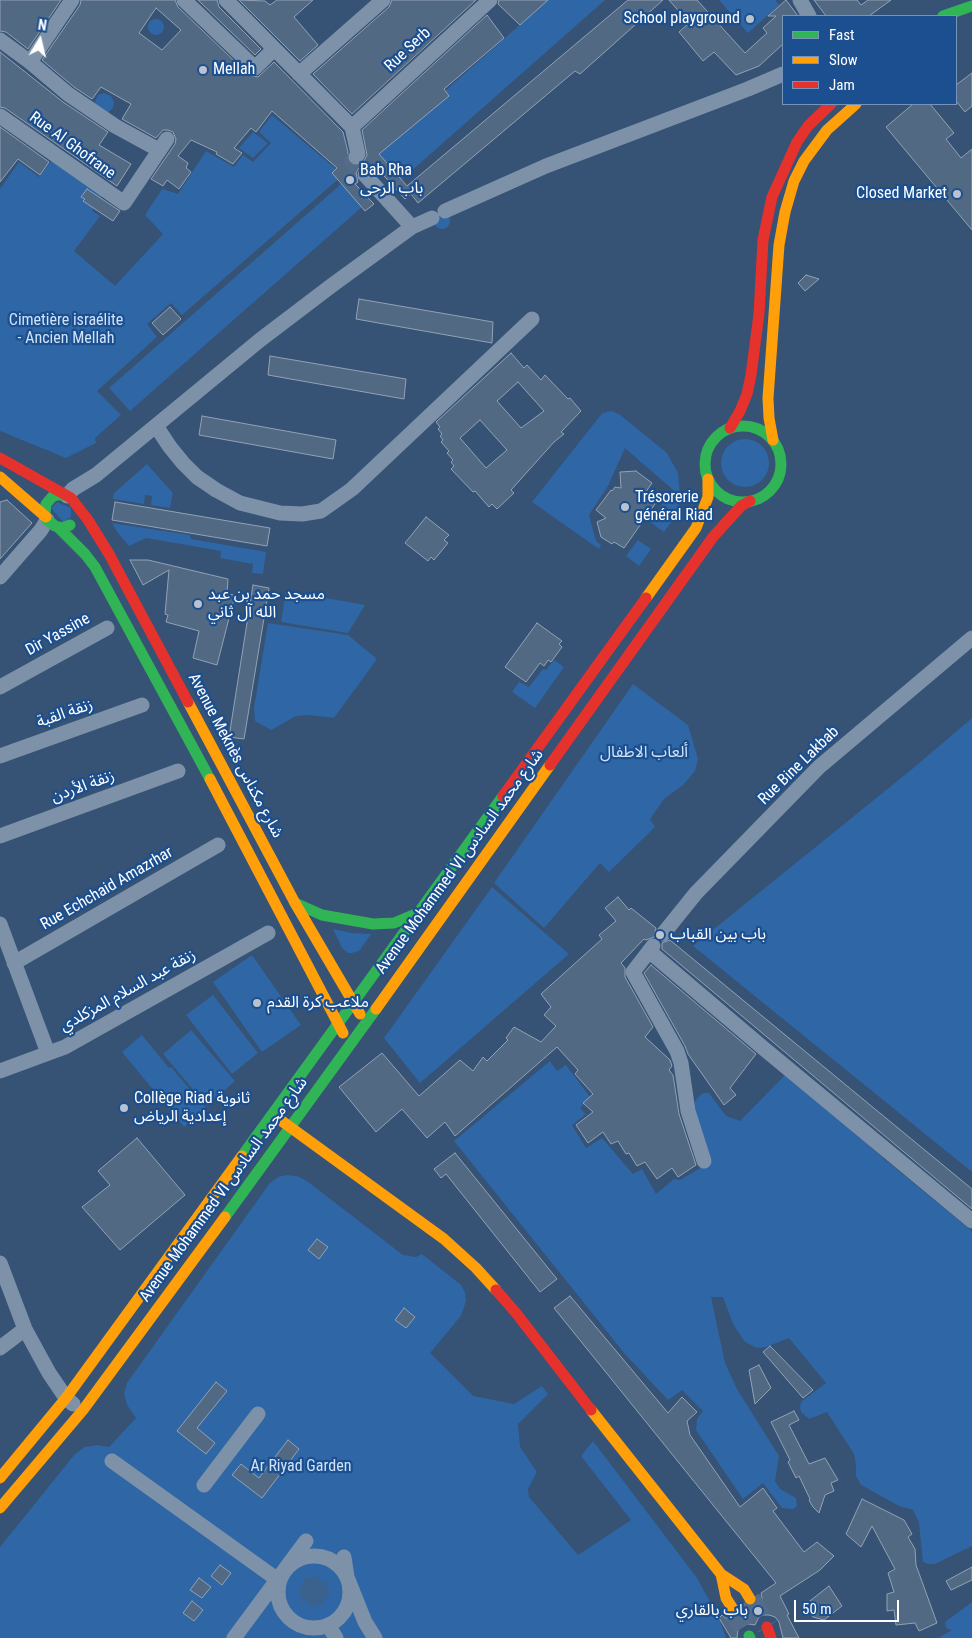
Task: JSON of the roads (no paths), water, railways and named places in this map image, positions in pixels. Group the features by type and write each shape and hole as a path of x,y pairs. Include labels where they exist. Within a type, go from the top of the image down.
{"main road":[{"path":"946,15 972,6"},
{"path":"730,428 747,394 751,375 759,314 763,240 772,197 797,142 808,126 830,105"},
{"path":"773,440 764,432 753,427 742,426 730,428 716,437 708,448 705,460 708,479 715,489 725,497 737,501 750,501 769,492 780,474 780,456 773,440 768,398 779,245 785,212 794,181 804,161 827,130 855,105"},
{"name":"Avenue Meknès شارع مكناس","path":"0,458 71,500 88,520 109,554 296,903 365,1022"},
{"name":"Avenue Meknès شارع مكناس","path":"0,477 6,492 85,554 95,567 197,754 350,1045"},
{"name":"Avenue Mohammed VI شارع محمد السادس","path":"0,1478 66,1398 696,528 704,512 708,497 708,479"},
{"path":"56,495 71,500 77,514 74,522 66,527 49,524 45,508 49,500 56,495"},
{"name":"Avenue Mohammed VI شارع محمد السادس","path":"0,1508 83,1410 291,1128 713,537 741,506 750,501"},
{"path":"296,903 322,915 372,924 394,923 418,913"},
{"path":"273,1114 444,1239 476,1268 516,1313 722,1574 744,1589 750,1599"},
{"path":"722,1574 726,1598 733,1609"}],"street":[{"path":"0,40 30,62 72,0"},
{"path":"184,0 255,68 274,49"},
{"path":"299,74 383,0"},
{"name":"Rue Serb","path":"352,128 490,0"},
{"path":"800,0 808,15"},
{"path":"234,2 274,49 352,128 358,154 356,157"},
{"name":"Rue Al Ghofrane","path":"0,116 124,203 163,145 107,121 68,94 30,62"},
{"path":"71,500 90,486 96,475 260,340 412,227 546,166 748,90 782,74"},
{"path":"365,175 412,227"},
{"path":"156,426 183,463 197,477 240,503 280,513 302,514 321,511 352,489 532,319"},
{"path":"0,577 49,524"},
{"name":"Dir Yassine","path":"0,687 107,628"},
{"name":"Rue Bine Lakbab","path":"663,934 696,893 819,767 972,638"},
{"name":"زنقة القبة","path":"0,756 142,705"},
{"name":"زنقة الأردن","path":"0,836 178,771"},
{"name":"Rue Echchaid Amazrhar","path":"14,963 218,845"},
{"path":"0,924 48,1053"},
{"name":"زنقة عبد السلام المزكلدي","path":"0,1071 65,1047 268,933"},
{"path":"704,1161 688,1111 682,1063 633,972 651,948 762,1047 972,1221"},
{"path":"326,1000 341,983"},
{"path":"0,1263 25,1329 49,1373 66,1398 83,1410"},
{"path":"0,1348 25,1329"},
{"path":"204,1486 258,1414"},
{"path":"112,1461 282,1574"},
{"path":"234,1638 306,1541"},
{"path":"327,1630 306,1627 294,1622 285,1614 280,1603 278,1590 280,1578 296,1560 308,1556 320,1557 331,1560 340,1568 375,1638"},
{"path":"299,1638 327,1630 341,1614 349,1599 350,1588 346,1577 344,1557"}],"tunnel":[{"path":"356,157 351,161 365,175"},
{"path":"750,1599 767,1627"},
{"path":"733,1609 749,1636"}],"place":[{"name":"School playground","path":"750,19"},
{"name":"Mellah","path":"203,70"},
{"name":"Bab Rha باب الرحى","path":"350,180"},
{"name":"Closed Market","path":"957,194"},
{"name":"Trésorerie général Riad","path":"625,507"},
{"name":"مسجد حمد بن عبد الله آل ثاني","path":"198,604"},
{"name":"باب بين القباب","path":"660,935"},
{"name":"ملاعب كرة القدم","path":"257,1003"},
{"name":"Collège Riad ثانوية إعدادية الرياض","path":"124,1108"},
{"name":"باب بالقاري","path":"758,1611"}],"park label":[{"name":"Cimetière israélite - Ancien Mellah","path":"66,330"},
{"name":"ألعاب الاطفال","path":"644,753"},
{"name":"Ar Riyad Garden","path":"301,1467"}]}
